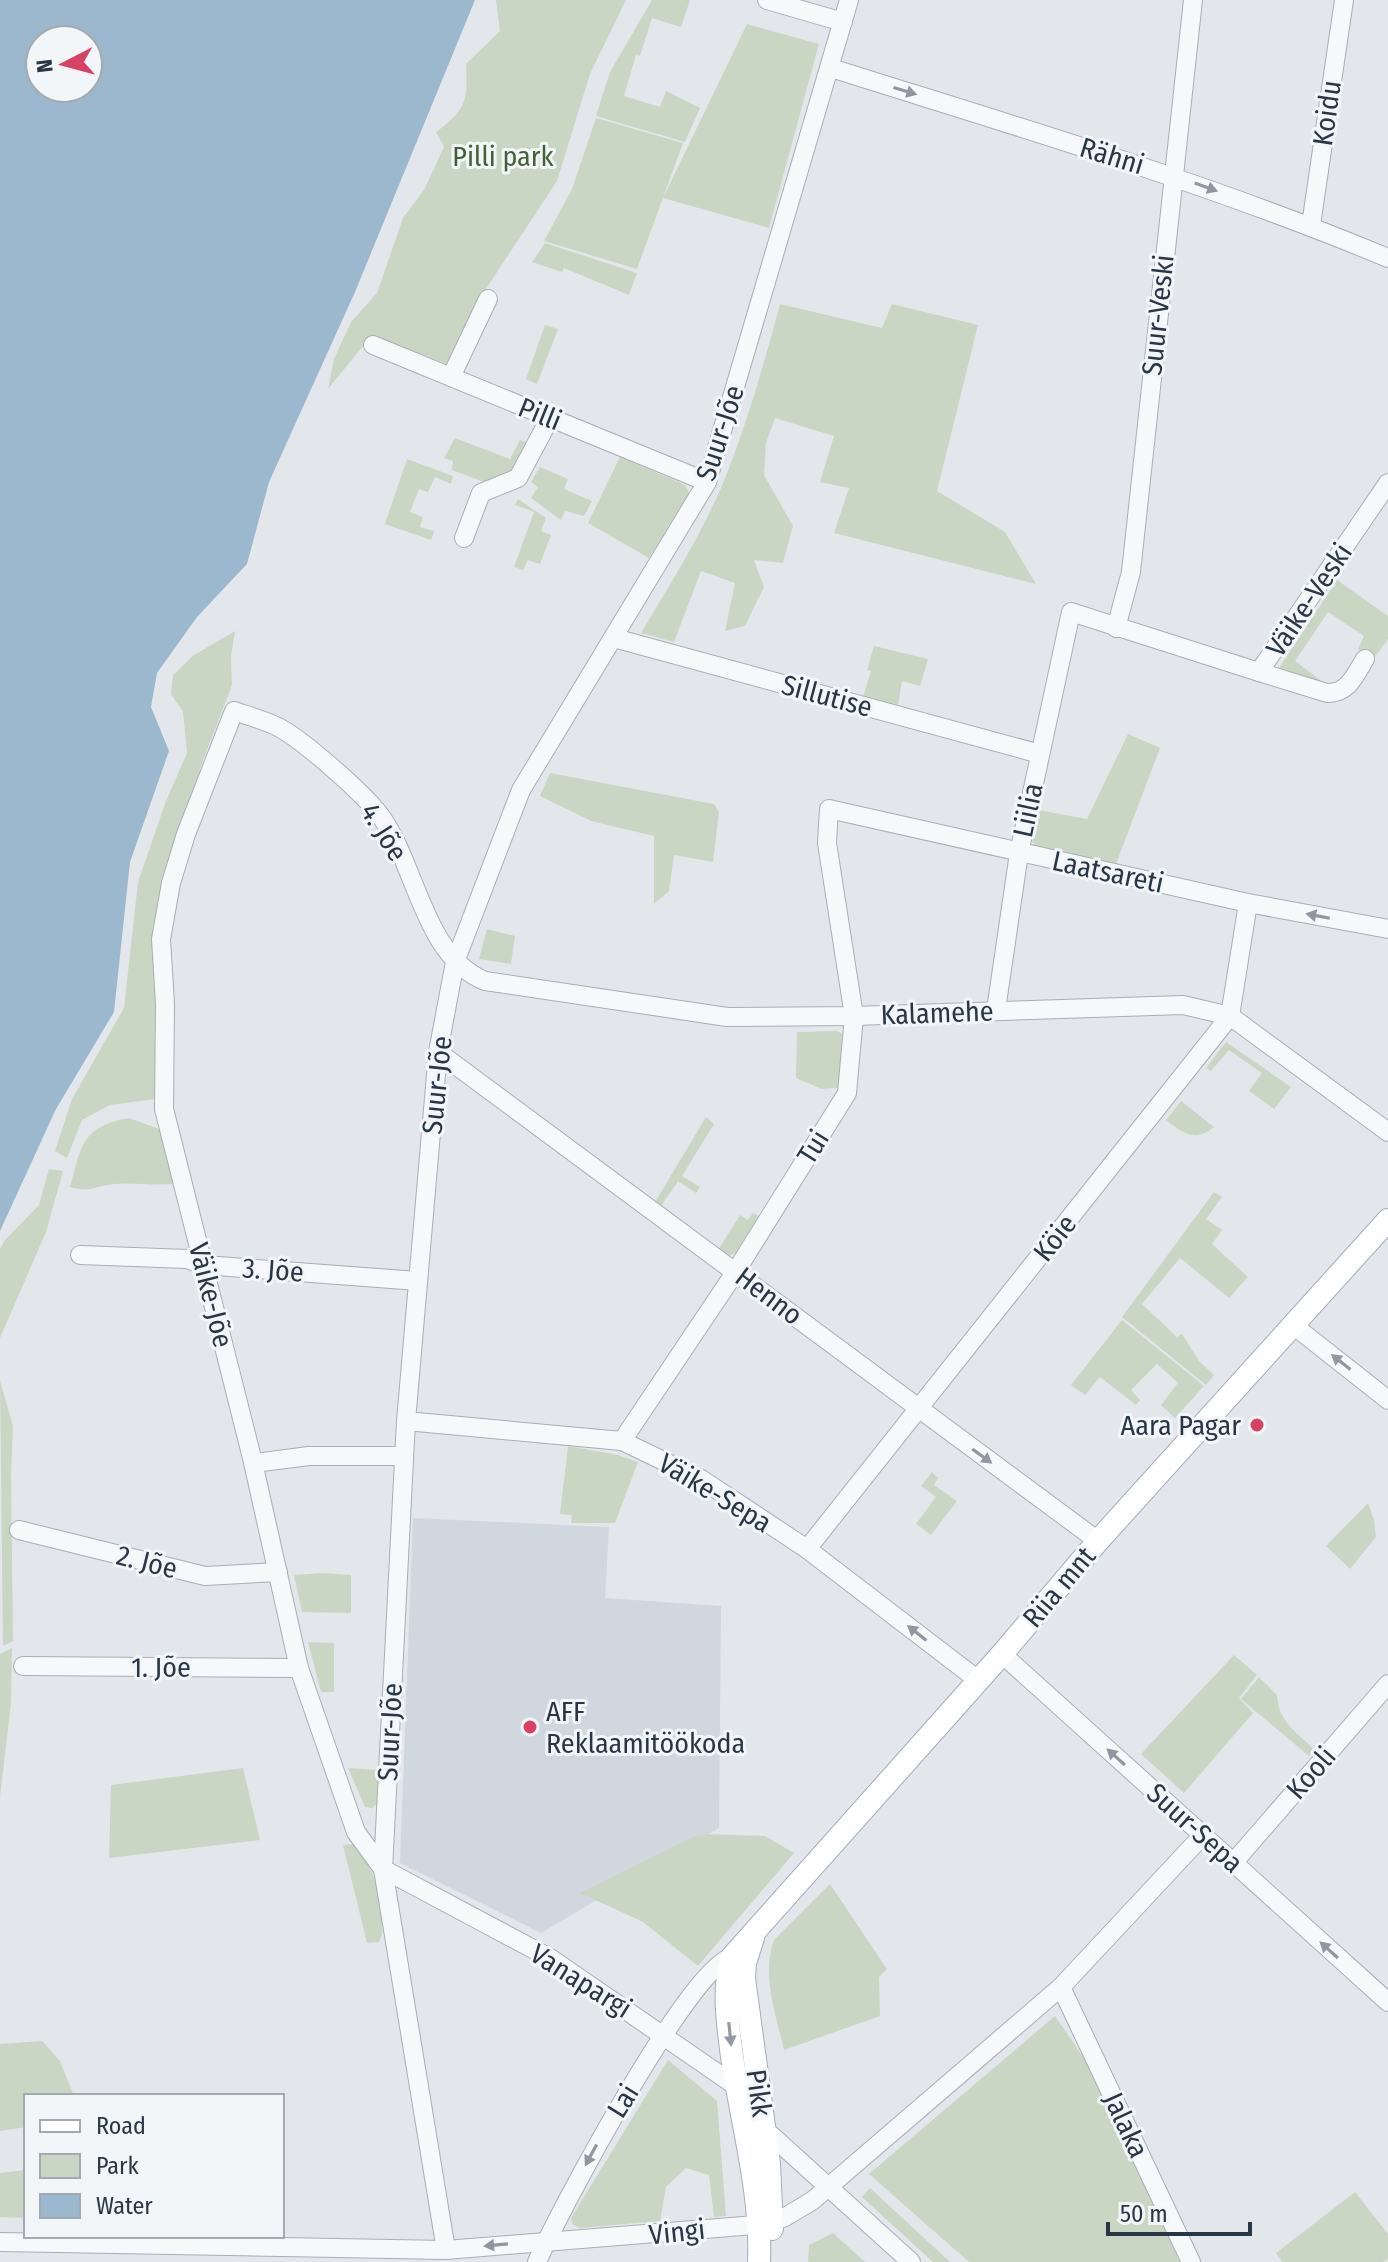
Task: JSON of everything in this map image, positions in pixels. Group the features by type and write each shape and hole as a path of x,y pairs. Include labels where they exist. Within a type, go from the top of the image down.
{"main road":[{"name":"Riia mnt","path":"732,1957 1002,1654 1098,1541 1388,1220"},
{"name":"Pikk","path":"758,1927 745,1963 744,1978 772,2193 759,2262"},
{"name":"Pikk","path":"732,1957 726,1991 737,2088 770,2262"}],"street":[{"path":"767,0 843,22"},
{"name":"Suur-Jõe","path":"446,2250 383,1869 406,1421 438,1052 455,962 521,790 707,482 849,0"},
{"name":"Suur-Veski","path":"1116,628 1131,572 1193,0"},
{"name":"Koidu","path":"1311,225 1344,0"},
{"name":"Rähni","path":"831,68 1173,175 1311,225 1388,258"},
{"path":"451,377 488,299"},
{"name":"Pilli","path":"373,345 707,482"},
{"path":"464,538 481,493 518,478 550,418"},
{"name":"Väike-Veski","path":"1071,612 1259,672 1388,483"},
{"name":"Liilia","path":"996,1010 1019,853 1071,612"},
{"name":"Sillutise","path":"614,638 1040,754"},
{"path":"1259,672 1337,694 1345,690 1365,659"},
{"name":"4. Jõe","path":"234,711 281,729 359,792 383,819 435,932 455,962"},
{"name":"Väike-Jõe","path":"234,711 186,834 171,883 161,939 165,1004 164,1109 254,1463 299,1668 356,1832 383,1869"},
{"name":"Laatsareti","path":"829,809 1248,903 1388,929"},
{"name":"Tui","path":"622,1441 736,1271 847,1093 854,1016 827,843 829,809"},
{"name":"Köie","path":"807,1549 1230,1016 1248,903"},
{"name":"Kalamehe","path":"455,962 470,975 485,981 727,1017 1183,1005 1230,1016 1388,1132"},
{"name":"Henno","path":"438,1052 1098,1541"},
{"name":"3. Jõe","path":"80,1255 187,1259 204,1265 418,1281"},
{"path":"1293,1325 1388,1400"},
{"name":"Väike-Sepa","path":"406,1421 622,1441 701,1479 807,1549 978,1680"},
{"path":"254,1463 309,1456 404,1456"},
{"name":"2. Jõe","path":"19,1530 205,1576 278,1572"},
{"name":"Suur-Sepa","path":"1002,1654 1388,2002"},
{"name":"1. Jõe","path":"23,1666 299,1668"},
{"name":"Kooli","path":"1234,1862 1388,1684"},
{"name":"Vingi","path":"0,2242 446,2250 765,2224 794,2212 827,2188 1061,1987 1203,1835"},
{"name":"Vanapargi","path":"383,1869 550,1958 664,2034 737,2088 746,2087 762,2119 827,2188 911,2262"},
{"name":"Lai","path":"537,2262 601,2136 664,2034 717,1964 732,1957"},
{"name":"Jalaka","path":"1061,1987 1191,2262"},
{"path":"794,2212 821,2204 844,2203"}],"shaded area":[{"path":"413,1518 609,1527 605,1598 721,1606 719,1828 541,1933 400,1863"}],"green space":[{"name":"Pilli park","path":"496,0 626,0 590,74 557,181 480,298 447,364 372,335 328,389 334,359 351,322 377,293 403,218 424,190 444,147 436,132 454,117 463,104 466,64 500,31"},
{"path":"652,0 690,0 681,27 652,18 640,56 636,55 624,96 660,107 666,91 700,108 685,142 596,116 610,72"},
{"path":"747,24 819,44 769,228 663,198"},
{"path":"596,118 683,143 637,269 544,241 572,189"},
{"path":"545,243 637,273 629,295 564,268 562,272 532,262"},
{"path":"780,304 882,328 892,304 978,325 937,491 1005,532 1036,584 834,533 849,488 820,482 834,436 775,418 766,443 764,475 793,526 783,563 754,560 764,587 745,626 725,631 735,583 701,571 674,642 641,633 696,539 724,481 755,393"},
{"path":"545,325 558,329 537,384 526,379"},
{"path":"455,438 510,459 520,440 528,443 506,478 487,483 452,470 453,461 444,458"},
{"path":"620,457 685,485 689,493 649,558 588,523"},
{"path":"407,459 453,476 451,484 435,477 428,492 419,489 410,512 423,517 420,527 434,531 431,540 385,524"},
{"path":"540,467 568,479 564,489 592,501 584,516 565,511 561,520 531,498 538,487 531,482"},
{"path":"518,499 546,518 541,531 551,535 540,564 528,560 523,570 514,567 534,512 515,505"},
{"path":"1337,580 1388,616 1388,639 1374,658 1358,649 1364,636 1328,612 1295,661 1328,686 1308,682 1279,668"},
{"path":"235,631 231,657 232,685 202,763 157,903 156,1099 110,1105 82,1120 67,1158 55,1151 72,1099 124,1008 138,882 166,801 187,753 183,712 171,694 173,675 194,655"},
{"path":"874,646 928,659 920,686 902,681 898,705 863,697"},
{"path":"1128,734 1160,748 1116,864 1035,846 1030,838 1038,810 1087,819"},
{"path":"550,773 714,804 719,812 713,862 674,855 669,891 654,904 654,836 591,821 540,796"},
{"path":"487,929 515,936 511,964 479,959"},
{"path":"838,1031 842,1034 840,1082 837,1088 822,1089 796,1078 797,1032"},
{"path":"1226,1042 1291,1087 1274,1109 1249,1091 1262,1073 1229,1050 1211,1071 1206,1068"},
{"path":"1181,1101 1214,1127 1195,1135 1166,1120"},
{"path":"706,1117 714,1124 682,1176 700,1187 696,1193 678,1181 661,1206 655,1202"},
{"path":"129,1118 162,1130 173,1184 121,1184 88,1189 70,1187 86,1140 101,1127"},
{"path":"49,1169 63,1171 46,1232 0,1338 0,1249 39,1205"},
{"path":"1214,1192 1222,1197 1206,1219 1222,1230 1212,1244 1248,1277 1229,1298 1180,1258 1142,1304 1177,1337 1182,1334 1199,1361 1214,1375 1206,1385 1122,1317"},
{"path":"753,1213 759,1216 735,1253 729,1256 718,1250 740,1215 748,1220"},
{"path":"1122,1320 1204,1386 1175,1418 1161,1405 1178,1383 1157,1364 1131,1390 1140,1400 1136,1405 1100,1377 1085,1395 1071,1385"},
{"path":"0,1381 13,1426 13,1641 3,1646"},
{"path":"568,1446 638,1462 615,1523 571,1523 572,1515 560,1514"},
{"path":"932,1472 938,1478 934,1485 957,1501 931,1535 916,1524 936,1497 921,1486"},
{"path":"1368,1503 1376,1537 1350,1569 1326,1546"},
{"path":"294,1575 351,1575 351,1613 302,1612"},
{"path":"308,1642 334,1643 334,1692 321,1692"},
{"path":"12,1648 11,1703 0,1797 0,1654"},
{"path":"1234,1655 1257,1675 1239,1698 1253,1713 1184,1793 1141,1754"},
{"path":"1259,1677 1277,1695 1281,1712 1289,1725 1314,1749 1309,1756 1241,1699"},
{"path":"383,1679 382,1799 372,1808 365,1807 348,1768 379,1770"},
{"path":"243,1768 260,1840 109,1858 111,1785"},
{"path":"699,1834 765,1836 794,1853 698,1966 643,1922 580,1893"},
{"path":"354,1844 368,1865 379,1891 383,1918 379,1942 367,1943 343,1845"},
{"path":"830,1884 887,1969 879,1977 880,2016 784,2050 769,1981 770,1953 774,1940"},
{"path":"1055,2016 1091,2068 1180,2262 969,2262 869,2174"},
{"path":"42,2041 60,2061 73,2094 24,2094 24,2127 0,2131 0,2044"},
{"path":"668,2060 717,2101 726,2216 714,2217 709,2175 686,2168 666,2187 660,2221 580,2228 573,2225 571,2218"},
{"path":"24,2170 24,2218 0,2217 0,2173"},
{"path":"870,2188 950,2262 933,2262 862,2197"},
{"path":"1355,2192 1388,2234 1388,2259 1383,2262 1282,2262 1276,2253"},
{"path":"833,2233 865,2262 808,2262 809,2245"}],"water":[{"path":"0,0 475,0 355,292 269,482 247,564 197,617 157,673 151,707 169,751 130,862 114,1012 56,1109 0,1231"}],"place":[{"name":"Aara Pagar","path":"1257,1425"},
{"name":"AFF Reklaamitöökoda","path":"530,1727"}]}
